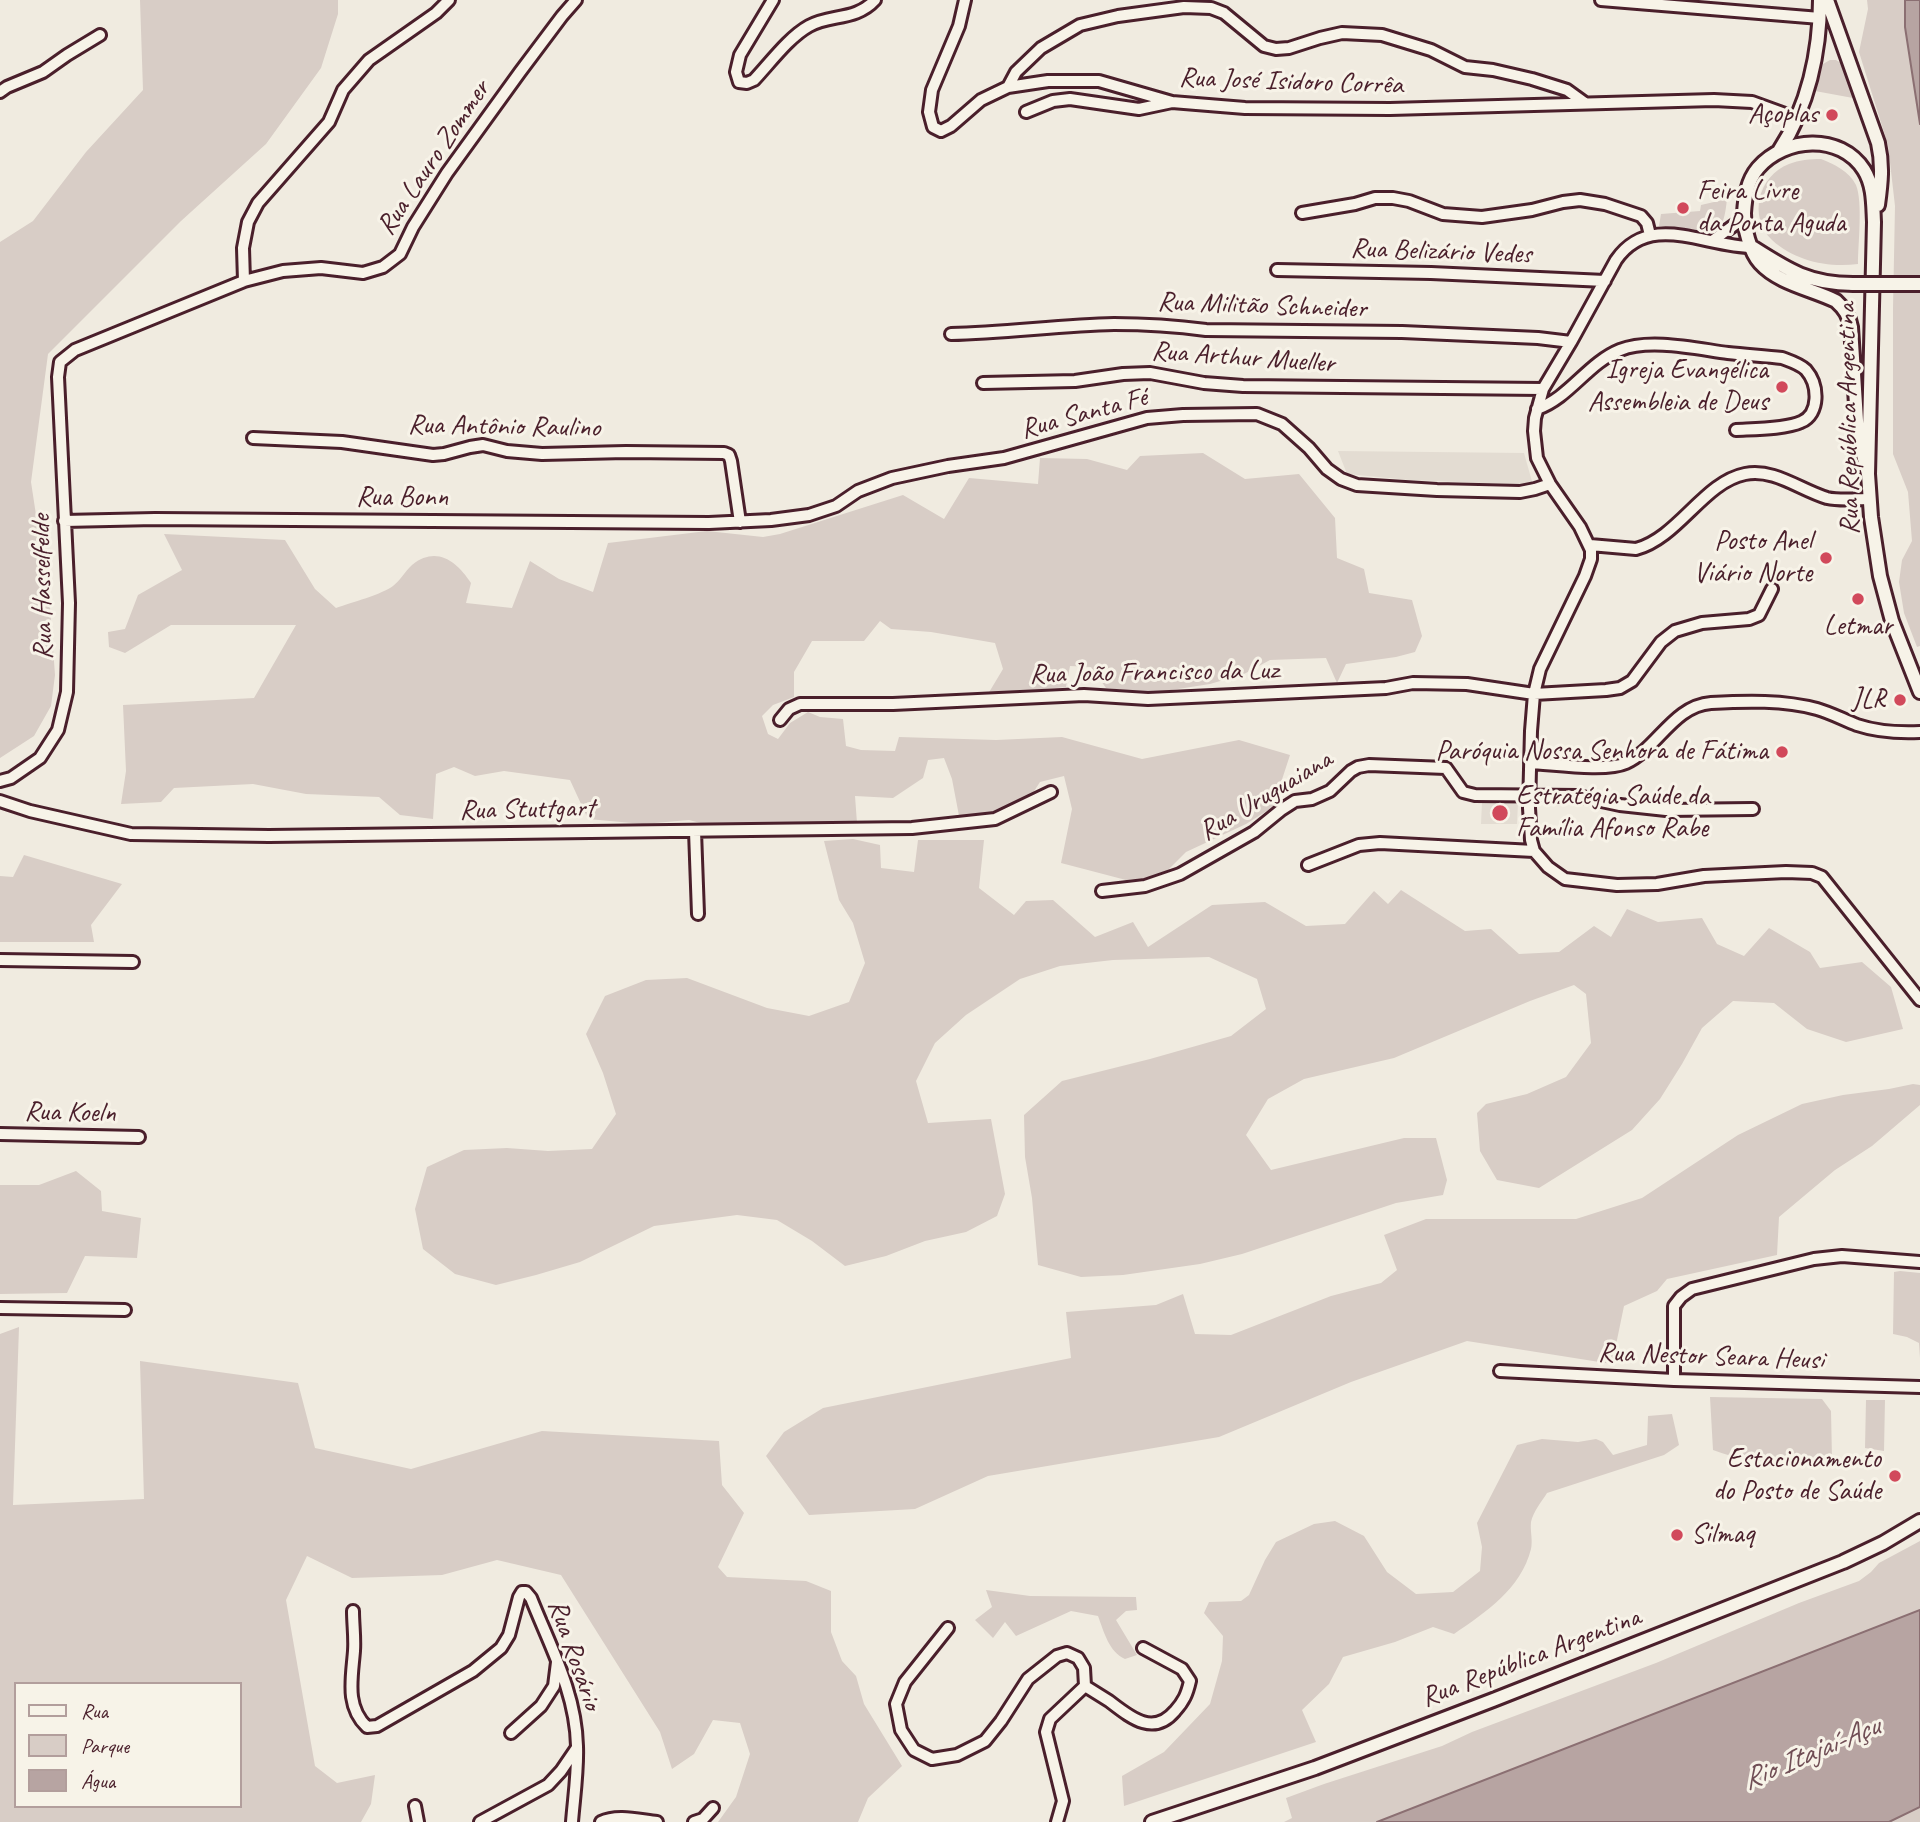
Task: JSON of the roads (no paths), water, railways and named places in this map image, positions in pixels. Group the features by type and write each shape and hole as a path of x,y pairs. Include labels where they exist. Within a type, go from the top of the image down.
{"main road":[{"path":"1779,151 1803,103 1816,50 1820,0"},
{"path":"1828,0 1882,160 1882,178 1874,222"},
{"path":"1816,50 1835,44 1849,57"},
{"path":"1868,474 1858,436 1852,327 1849,316 1836,301 1801,287 1768,269 1756,258 1746,233 1745,200 1752,176 1779,151 1792,145 1824,144 1850,155 1864,170 1872,193 1874,222"},
{"name":"Rua República Argentina","path":"1874,222 1869,499 1880,576 1892,621 1920,692"},
{"path":"1752,247 1773,261 1816,281 1833,285 1920,284"},
{"name":"Rua República Argentina","path":"1152,1822 1315,1768 1512,1693 1843,1562 1920,1521"}],"street":[{"path":"244,281 243,248 248,222 258,203 329,122 343,90 369,60 436,13 449,0"},
{"name":"Rua Lauro Zommer","path":"60,362 75,351 244,281 283,271 321,268 363,274 392,261 400,254 413,227 447,173 576,0"},
{"path":"773,0 740,55 736,72 739,82 754,80 811,25 847,17 875,0"},
{"name":"Rua José Isidoro Corrêa","path":"965,0 959,26 932,90 929,112 933,127 941,131 951,126 981,100 1008,88 1048,81 1098,81 1172,102 1245,108 1377,109 1714,100 1752,102 1796,118"},
{"path":"1601,0 1820,18"},
{"path":"1008,88 1016,72 1041,48 1080,25 1118,16 1184,7 1211,8 1224,13 1264,46 1276,49 1342,33 1382,35 1431,50 1465,67 1493,70 1567,90 1585,103"},
{"path":"0,92 43,72 100,35"},
{"path":"1026,112 1053,101 1070,99 1139,109 1172,102"},
{"path":"1302,213 1375,198 1392,198 1409,201 1443,214 1482,217 1580,200 1605,204 1641,216 1647,223 1650,235"},
{"path":"1712,241 1744,218"},
{"path":"1752,247 1664,233 1634,240 1624,249 1543,389 1534,431 1535,450 1550,484 1590,545 1591,559 1541,669 1534,694 1530,763 1531,840 1534,851 1548,867 1565,879 1617,885 1657,884 1704,876 1786,872 1812,873 1822,877 1920,1000"},
{"name":"Rua Belizário Vedes","path":"1276,270 1431,273 1605,281"},
{"name":"Rua Militão Schneider","path":"951,334 1114,324 1206,330 1402,332 1571,342"},
{"path":"1537,409 1549,405 1602,361 1621,350 1647,345 1782,358 1806,370 1814,384 1815,405 1808,419 1797,424 1736,430"},
{"name":"Rua Hasselfelde","path":"0,781 11,778 40,758 58,730 68,692 69,603 58,377 60,362"},
{"name":"Rua Arthur Mueller","path":"983,383 1075,382 1122,374 1150,373 1204,383 1243,386 1543,389"},
{"name":"Rua Santa Fé","path":"740,522 809,515 836,506 858,491 892,478 1004,458 1147,418 1183,415 1257,414 1282,424 1326,469 1357,485 1437,491 1520,492 1550,484"},
{"name":"Rua Antônio Raulino","path":"253,438 342,442 433,455 483,445 508,451 542,454 724,453 729,455 731,461 740,522"},
{"path":"1590,545 1636,549 1643,547 1676,525 1723,483 1744,474 1759,473 1773,477 1827,498 1869,499"},
{"name":"Rua Bonn","path":"64,521 155,519 740,522"},
{"name":"Rua João Francisco da Luz","path":"780,720 789,709 800,705 893,704 1083,695 1148,699 1386,688 1413,683 1467,684 1534,694 1606,690 1620,688 1632,681 1661,642 1675,631 1702,623 1749,619 1759,615 1772,589"},
{"path":"1530,763 1593,766 1626,763 1650,746 1682,714 1695,706 1709,704 1748,702 1797,705 1820,710 1879,731 1920,732"},
{"name":"Rua Uruguaiana","path":"1102,891 1145,886 1180,874 1254,832 1295,801 1312,799 1330,790 1358,767 1369,765 1446,768 1463,792 1475,795 1530,795"},
{"name":"Rua Stuttgart","path":"0,801 30,811 131,834 269,836 912,828 995,819 1051,792"},
{"path":"1530,795 1578,796 1620,805 1666,810 1753,809"},
{"path":"695,831 698,914"},
{"path":"1308,865 1359,845 1380,843 1534,851"},
{"path":"0,960 134,962"},
{"name":"Rua Koeln","path":"0,1134 139,1137"},
{"path":"1674,1380 1674,1306 1692,1289 1814,1259 1842,1256 1920,1262"},
{"path":"0,1308 125,1310"},
{"name":"Rua Nestor Seara Heusi","path":"1500,1371 1674,1380 1920,1387"},
{"name":"Rua Rosário","path":"353,1611 354,1648 350,1687 357,1717 367,1727 377,1726 472,1671 501,1648 509,1634 522,1592 526,1592 557,1660 574,1716 577,1747 572,1822"},
{"path":"948,1628 905,1682 896,1704 901,1730 914,1749 932,1759 957,1755 985,1741 1002,1721 1028,1679 1057,1656 1068,1653 1078,1658 1084,1668 1085,1686 1050,1719 1046,1732 1063,1801 1057,1822"},
{"path":"1085,1686 1145,1724 1160,1723 1172,1715 1185,1699 1190,1681 1182,1669 1143,1648"},
{"path":"511,1733 541,1706 554,1686 557,1660"},
{"path":"480,1822 548,1785 561,1772 577,1747"},
{"path":"415,1806 418,1822"},
{"path":"694,1822 703,1819 713,1808"},
{"path":"601,1822 620,1818 657,1822"}],"water":[{"path":"1905,0 1920,0 1920,124 1905,27"},
{"name":"Rio Itajaí-Açu","path":"1920,1610 1920,1807 1889,1822 1377,1822"}],"place":[{"name":"Açoplas","path":"1832,115"},
{"name":"Feira Livre da Ponta Aguda","path":"1683,208"},
{"name":"Igreja Evangélica Assembleia de Deus","path":"1782,387"},
{"name":"Posto Anel Viário Norte","path":"1826,558"},
{"name":"Letmar","path":"1858,599"},
{"name":"JLR","path":"1900,700"},
{"name":"Paróquia Nossa Senhora de Fátima","path":"1782,752"},
{"name":"Estratégia Saúde da Família Afonso Rabe","path":"1500,813"},
{"name":"Estacionamento do Posto de Saúde","path":"1895,1476"},
{"name":"Silmaq","path":"1677,1535"}]}
